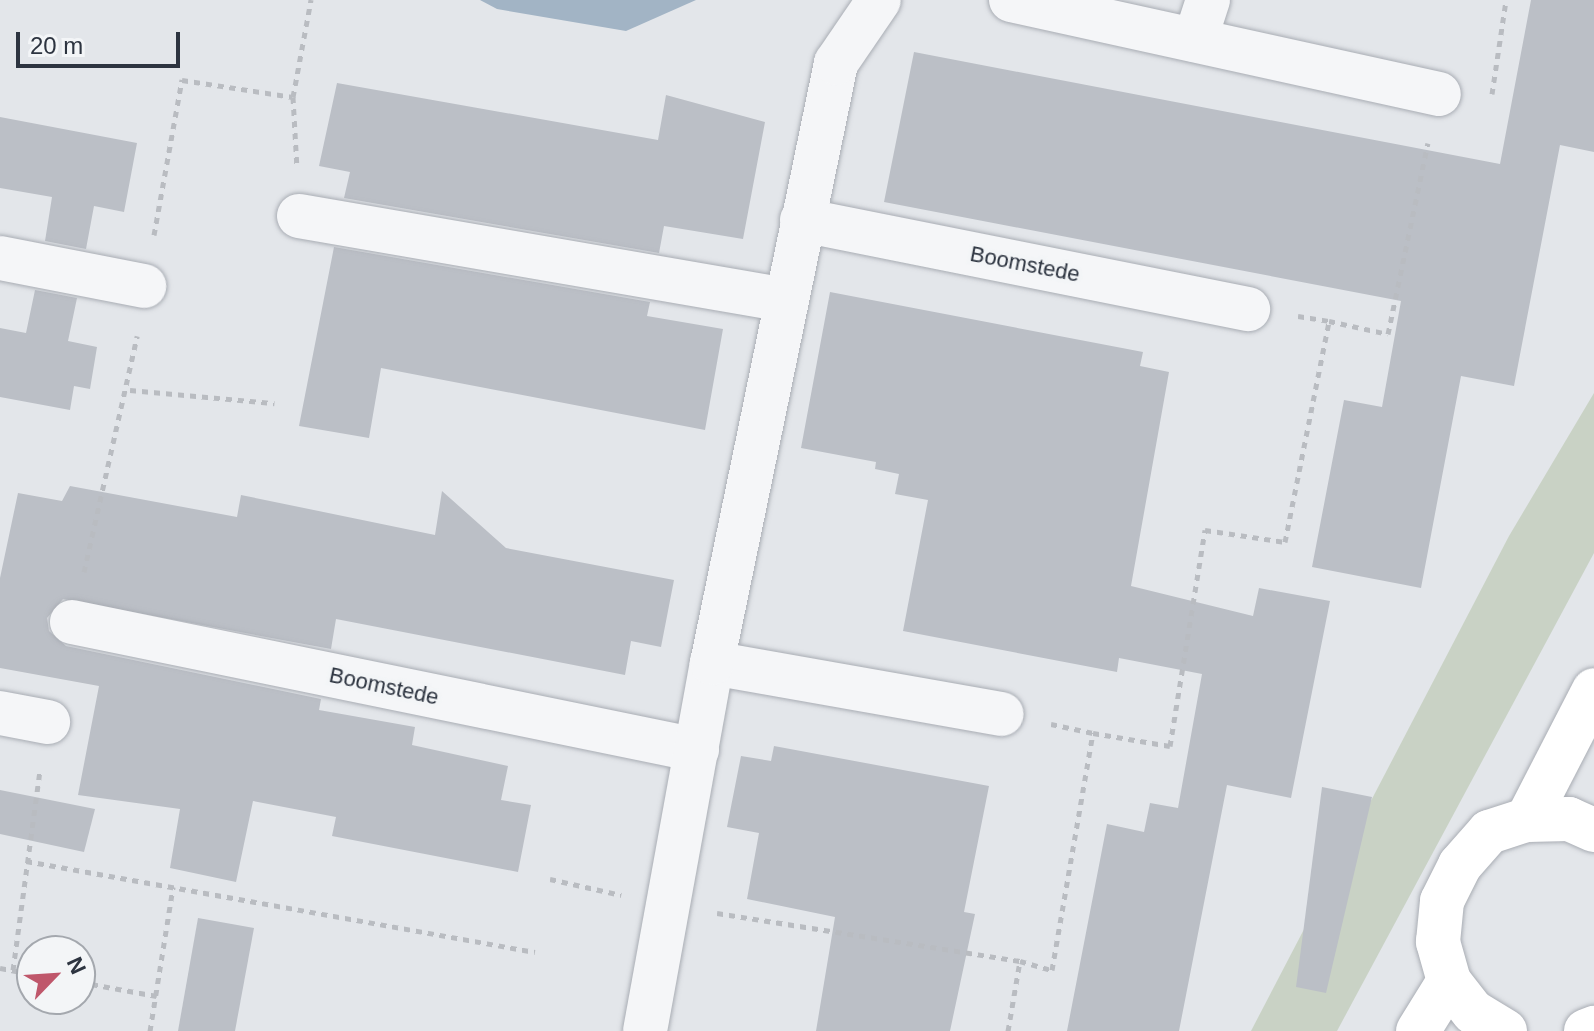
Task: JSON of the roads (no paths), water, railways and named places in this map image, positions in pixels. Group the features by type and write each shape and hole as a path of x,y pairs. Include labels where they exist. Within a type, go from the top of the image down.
{"main road":[{"path":"1527,820 1594,690"},
{"path":"1505,1031 1473,1012 1449,981 1438,942 1442,901 1460,865 1489,832 1527,820 1569,819 1594,830"},
{"path":"1418,1031 1449,981"},
{"path":"1586,1031 1594,1028"}],"street":[{"path":"645,1031 712,663 836,63 879,0"},
{"path":"1011,0 1202,20 1439,94"},
{"path":"299,216 786,300"},
{"name":"Boomstede","path":"802,220 1248,309"},
{"path":"0,258 144,286"},
{"name":"Boomstede","path":"72,622 697,750"},
{"path":"712,663 1002,714"},
{"path":"0,713 48,722"}],"water":[{"path":"480,0 696,0 626,31 497,9"}]}
